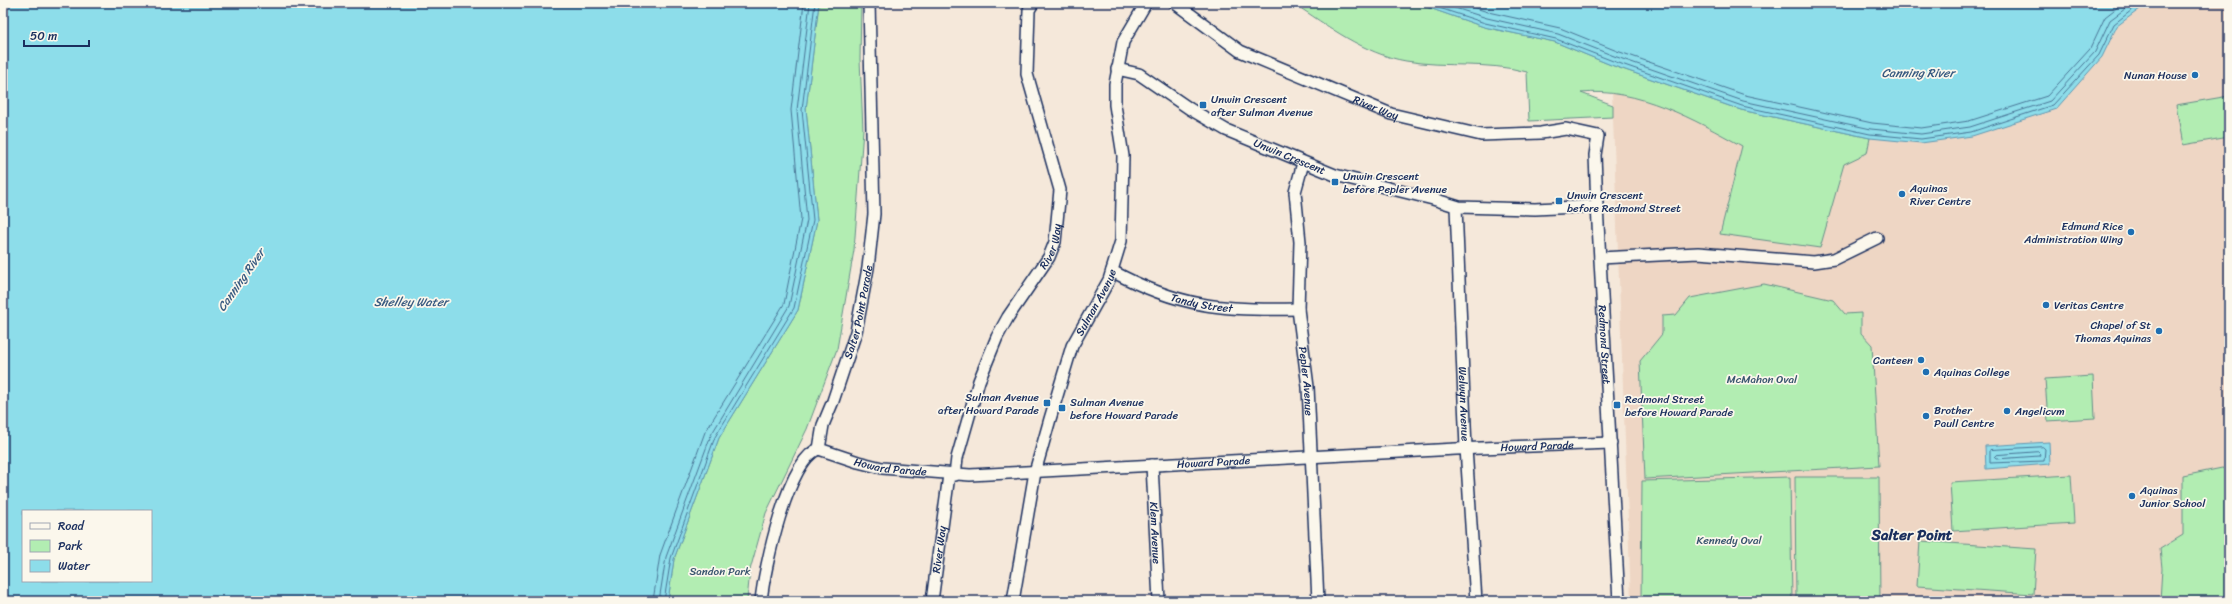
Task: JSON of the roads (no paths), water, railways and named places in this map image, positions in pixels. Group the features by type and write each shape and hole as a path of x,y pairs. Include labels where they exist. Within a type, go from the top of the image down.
{"street":[{"name":"Salter Point Parade","path":"819,449 823,425 834,401 856,332 868,268 874,214 869,3"},
{"name":"River Way","path":"932,601 952,475 979,381 997,336 1008,317 1049,257 1055,242 1060,190 1027,74 1029,10 1033,3"},
{"name":"Sulman Avenue","path":"1013,601 1035,472 1072,346 1109,280 1121,241 1123,156 1115,105 1117,69 1123,42 1146,3"},
{"name":"River Way","path":"1175,3 1240,51 1391,114 1481,135 1541,133 1566,129 1598,136"},
{"name":"Unwin Crescent","path":"1117,69 1139,74 1190,109 1226,130 1335,175 1433,199 1456,207 1535,209 1597,206"},
{"name":"Redmond Street","path":"1598,136 1595,155 1597,206 1619,601"},
{"name":"Pepler Avenue","path":"1304,163 1296,192 1300,242 1298,309 1308,387 1310,458 1318,601"},
{"name":"Welwyn Avenue","path":"1456,207 1466,448 1476,601"},
{"path":"1600,258 1698,252 1814,262 1834,259 1877,238"},
{"name":"Tandy Street","path":"1112,271 1136,284 1182,301 1246,310 1298,309"},
{"name":"Howard Parade","path":"819,449 882,468 952,475 1310,458 1466,448 1611,443"},
{"path":"760,601 771,547 787,497 806,456 819,449"},
{"name":"Klem Avenue","path":"1152,465 1159,601"}],"water":[{"name":"Shelley Water","path":"3,3 819,3 806,109 817,220 798,310 719,438 674,559 668,601 3,601"},
{"name":"Canning River","path":"1415,3 2148,3 2117,26 2102,57 2056,109 1972,136 1921,143 1870,138 1741,110 1611,65 1555,42 1484,27"},
{"path":"2049,442 2050,464 1986,469 1985,446"}],"place":[{"name":"Nunan House","path":"2195,75"},
{"name":"Unwin Crescent after Sulman Avenue","path":"1203,105"},
{"name":"Unwin Crescent before Pepler Avenue","path":"1335,182"},
{"name":"Aquinas River Centre","path":"1902,194"},
{"name":"Unwin Crescent before Redmond Street","path":"1559,201"},
{"name":"Edmund Rice Administration Wing","path":"2131,232"},
{"name":"Veritas Centre","path":"2046,305"},
{"name":"Chapel of St Thomas Aquinas","path":"2159,331"},
{"name":"Canteen","path":"1921,360"},
{"name":"Aquinas College","path":"1926,372"},
{"name":"Sulman Avenue after Howard Parade","path":"1047,403"},
{"name":"Redmond Street before Howard Parade","path":"1617,405"},
{"name":"Sulman Avenue before Howard Parade","path":"1062,408"},
{"name":"Angelicvm","path":"2007,411"},
{"name":"Brother Paull Centre","path":"1926,416"},
{"name":"Aquinas Junior School","path":"2132,496"}],"district":[{"name":"Salter Point","path":"1912,535"}],"park label":[{"name":"McMahon Oval","path":"1762,379"},
{"name":"Kennedy Oval","path":"1729,540"},
{"name":"Sandon Park","path":"720,571"}]}
